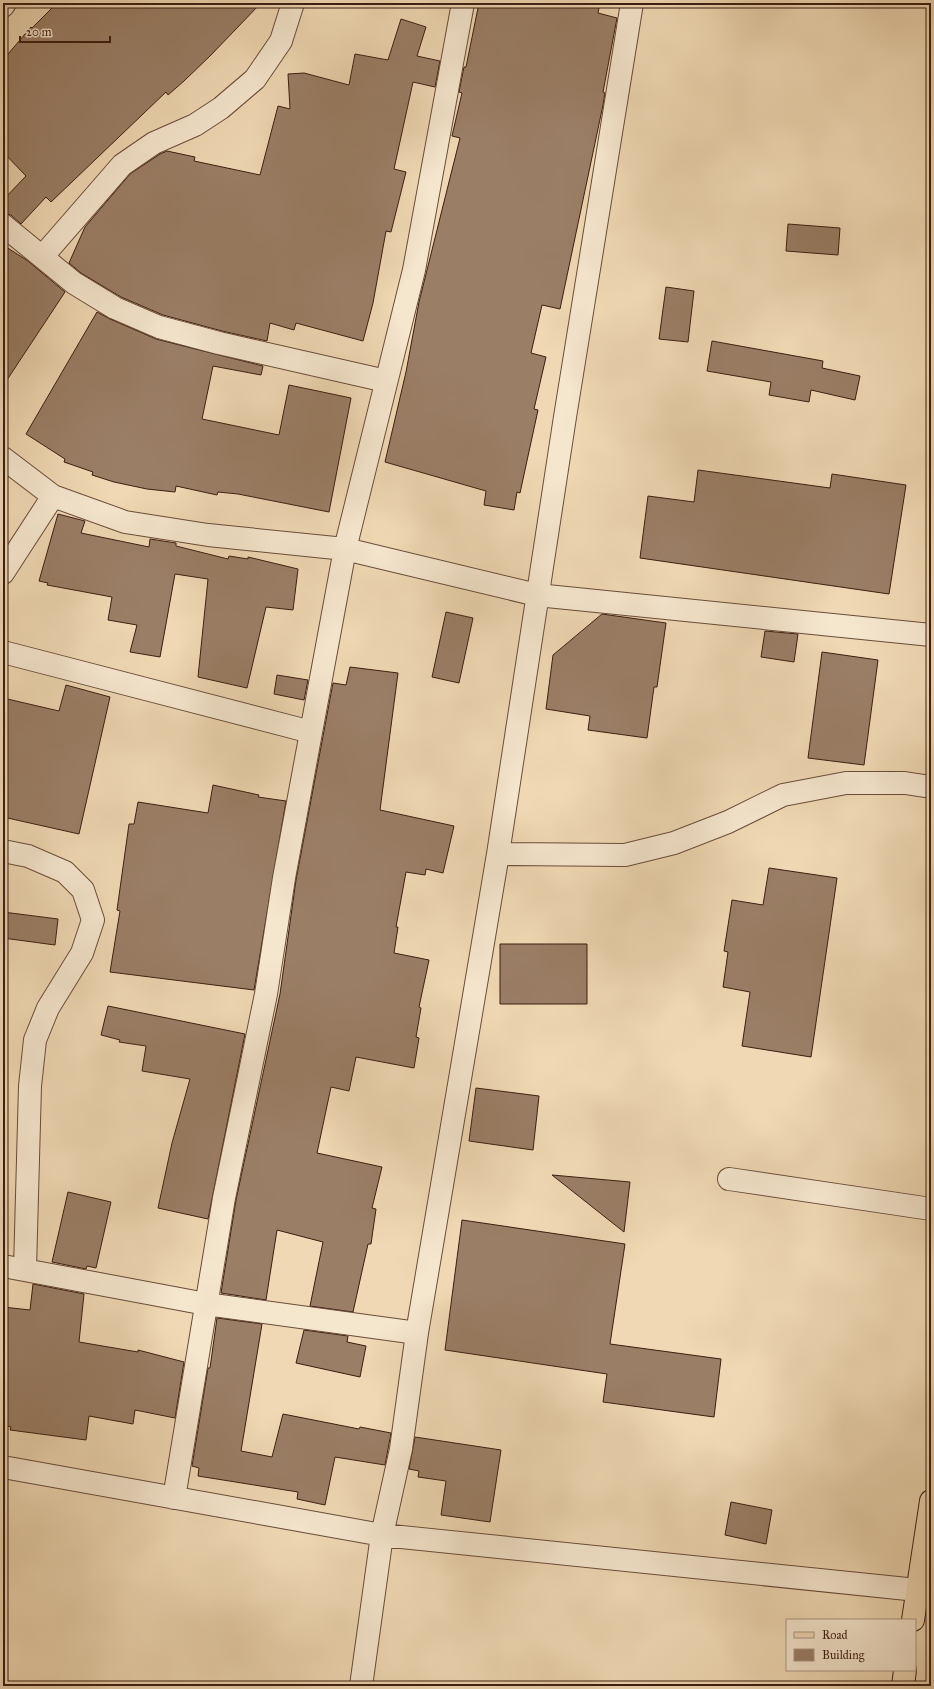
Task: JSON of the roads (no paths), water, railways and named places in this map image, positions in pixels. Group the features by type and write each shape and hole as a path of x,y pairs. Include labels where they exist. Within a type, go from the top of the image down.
{"main road":[{"path":"913,1619 931,1501"},
{"path":"903,1686 905,1671"}],"street":[{"path":"42,257 122,165 154,143 196,125 221,108 255,79 281,41 293,3"},
{"path":"174,1498 224,1198 266,994 284,878 345,549 414,270 463,3"},
{"path":"361,1686 382,1535 401,1449 417,1333 498,854 537,595 632,3"},
{"path":"3,225 74,283 115,308 160,327 219,344 386,381"},
{"path":"3,458 53,496 126,522 208,535 345,549 537,595 931,635"},
{"path":"3,573 53,496"},
{"path":"3,652 311,732"},
{"path":"498,854 625,855 674,843 728,822 783,795 846,783 906,783 931,787"},
{"path":"3,851 28,856 65,872 83,890 93,920 82,953 48,1008 35,1040 30,1086 25,1269"},
{"path":"729,1179 931,1209"},
{"path":"3,1266 206,1304 417,1333"},
{"path":"3,1467 382,1535 917,1590"}]}
